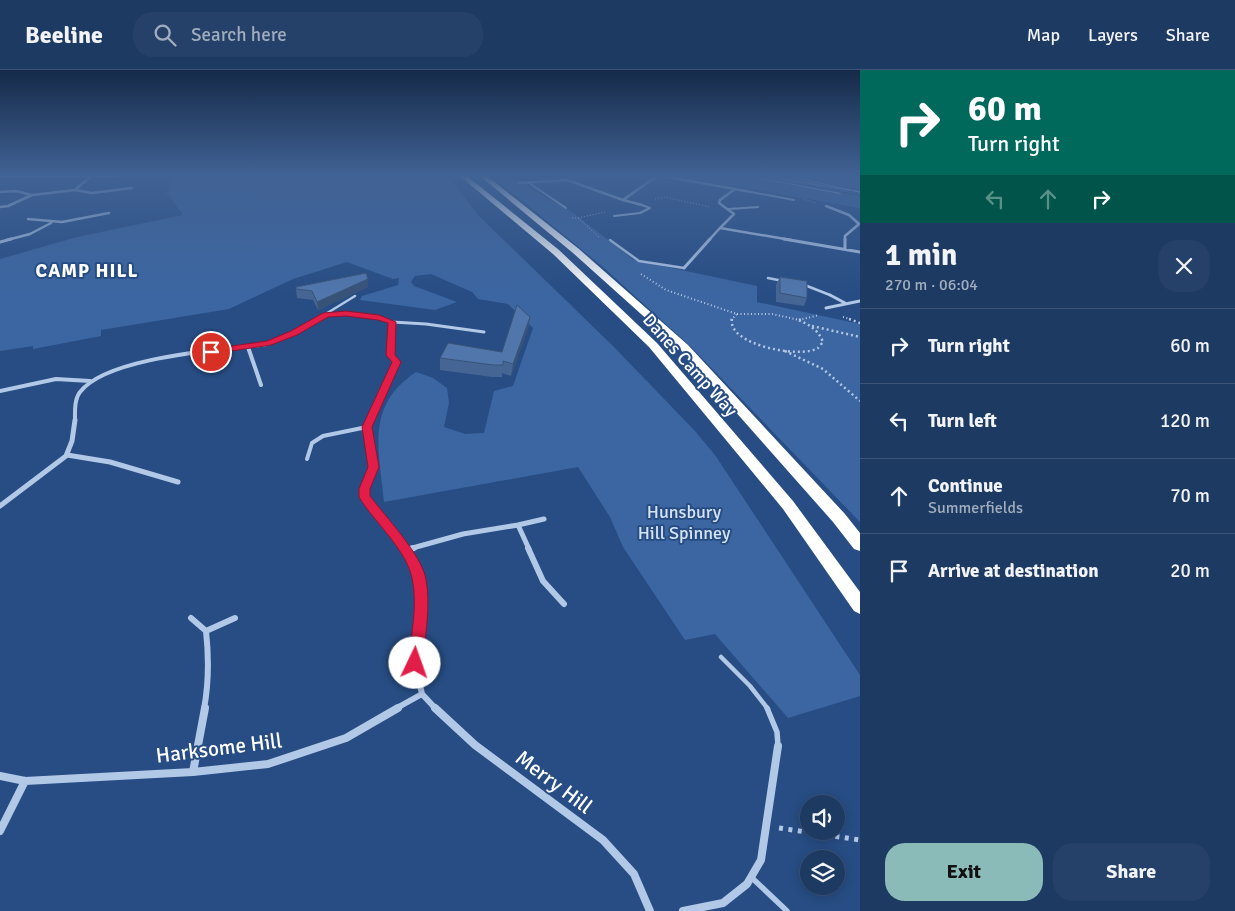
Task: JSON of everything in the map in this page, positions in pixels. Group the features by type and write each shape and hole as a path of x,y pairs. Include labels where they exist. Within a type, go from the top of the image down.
{"highway":[{"name":"Danes Camp Way","path":"511,215 556,252 653,345 788,505 860,606"},
{"name":"Danes Camp Way","path":"532,215 576,251 684,347 839,518 860,545"}],"street":[{"path":"28,219 51,222 78,221 100,215"},
{"path":"684,268 733,215"},
{"path":"845,249 845,236 859,224 858,220 850,215"},
{"path":"0,242 30,234 51,222"},
{"path":"720,228 860,252"},
{"path":"830,295 845,303"},
{"path":"826,308 860,301"},
{"path":"0,506 40,478 67,455 74,436 75,405 80,392 90,381 110,371 131,365 198,353 268,344"},
{"path":"248,347 261,385"},
{"path":"0,391 58,377 75,377 90,381"},
{"path":"67,455 92,457 116,462 178,482"},
{"path":"365,497 405,550 419,577 421,598 415,663 422,694"},
{"path":"405,550 463,534 518,525 544,518"},
{"path":"518,525 543,581 564,604"},
{"path":"191,618 206,631 209,656 208,684 193,772"},
{"path":"206,631 235,618"},
{"name":"Harksome Hill","path":"0,776 25,781 193,772 268,764 346,738 422,694"},
{"name":"Merry Hill","path":"422,694 448,722 475,744 603,840 634,874 650,911"},
{"path":"683,911 723,903 747,884 761,860 778,746"},
{"path":"0,831 25,781"}],"lane":[{"path":"614,216 621,215"},
{"path":"610,240 639,261 684,268"},
{"path":"768,278 784,281"},
{"path":"800,284 808,285 830,295"},
{"path":"268,344 305,328 355,296"},
{"path":"326,314 354,314 379,317 392,322 426,324 484,332"},
{"path":"365,497 364,489 374,467 367,427 396,362 390,355 392,322"},
{"path":"307,459 312,443 323,436 367,427"},
{"path":"721,657 761,699 772,715 778,732 778,746"},
{"path":"751,877 787,911"}],"path":[{"path":"571,218 578,218 599,237"},
{"path":"635,268 649,281 666,290 737,314 772,314 860,337"},
{"path":"737,314 730,320 732,327 740,337 754,343 780,349 805,351 818,348 823,342 820,334 810,325"},
{"path":"780,349 823,369 860,401"},
{"path":"766,826 860,840"}],"green space":[{"name":"Hunsbury Hill Spinney","path":"182,215 478,215 614,347 695,431 715,455 860,675 860,696 788,718 715,634 685,640 623,547 610,517 578,467 384,502 378,447 382,414 389,399 400,385 416,372 433,378 447,388 449,403 444,427 465,434 484,433 494,391 513,386 533,328 508,304 478,299 472,292 431,274 415,276 411,282 414,286 457,302 435,310 360,300 362,296 398,285 399,278 393,279 347,262 293,279 229,309 101,330 101,336 33,349 33,346 0,351 0,259 77,237"},
{"path":"540,215 577,215 634,260 757,286 757,302 860,324 860,522 691,347 603,267"}],"building":[{"path":"366,273 368,279 317,302 312,291 296,289 296,287"},
{"path":"780,277 807,281 807,298 780,293"},
{"path":"517,305 530,317 513,364 503,361 503,365 493,365 440,358 448,343 502,352"}],"district":[{"name":"CAMP HILL","path":"87,270"}],"route":[{"path":"211,352 268,344 305,328 326,314 379,317 392,322 390,355 396,362 367,427 374,467 364,489 365,497 405,550 419,577 421,598 415,663"}]}
